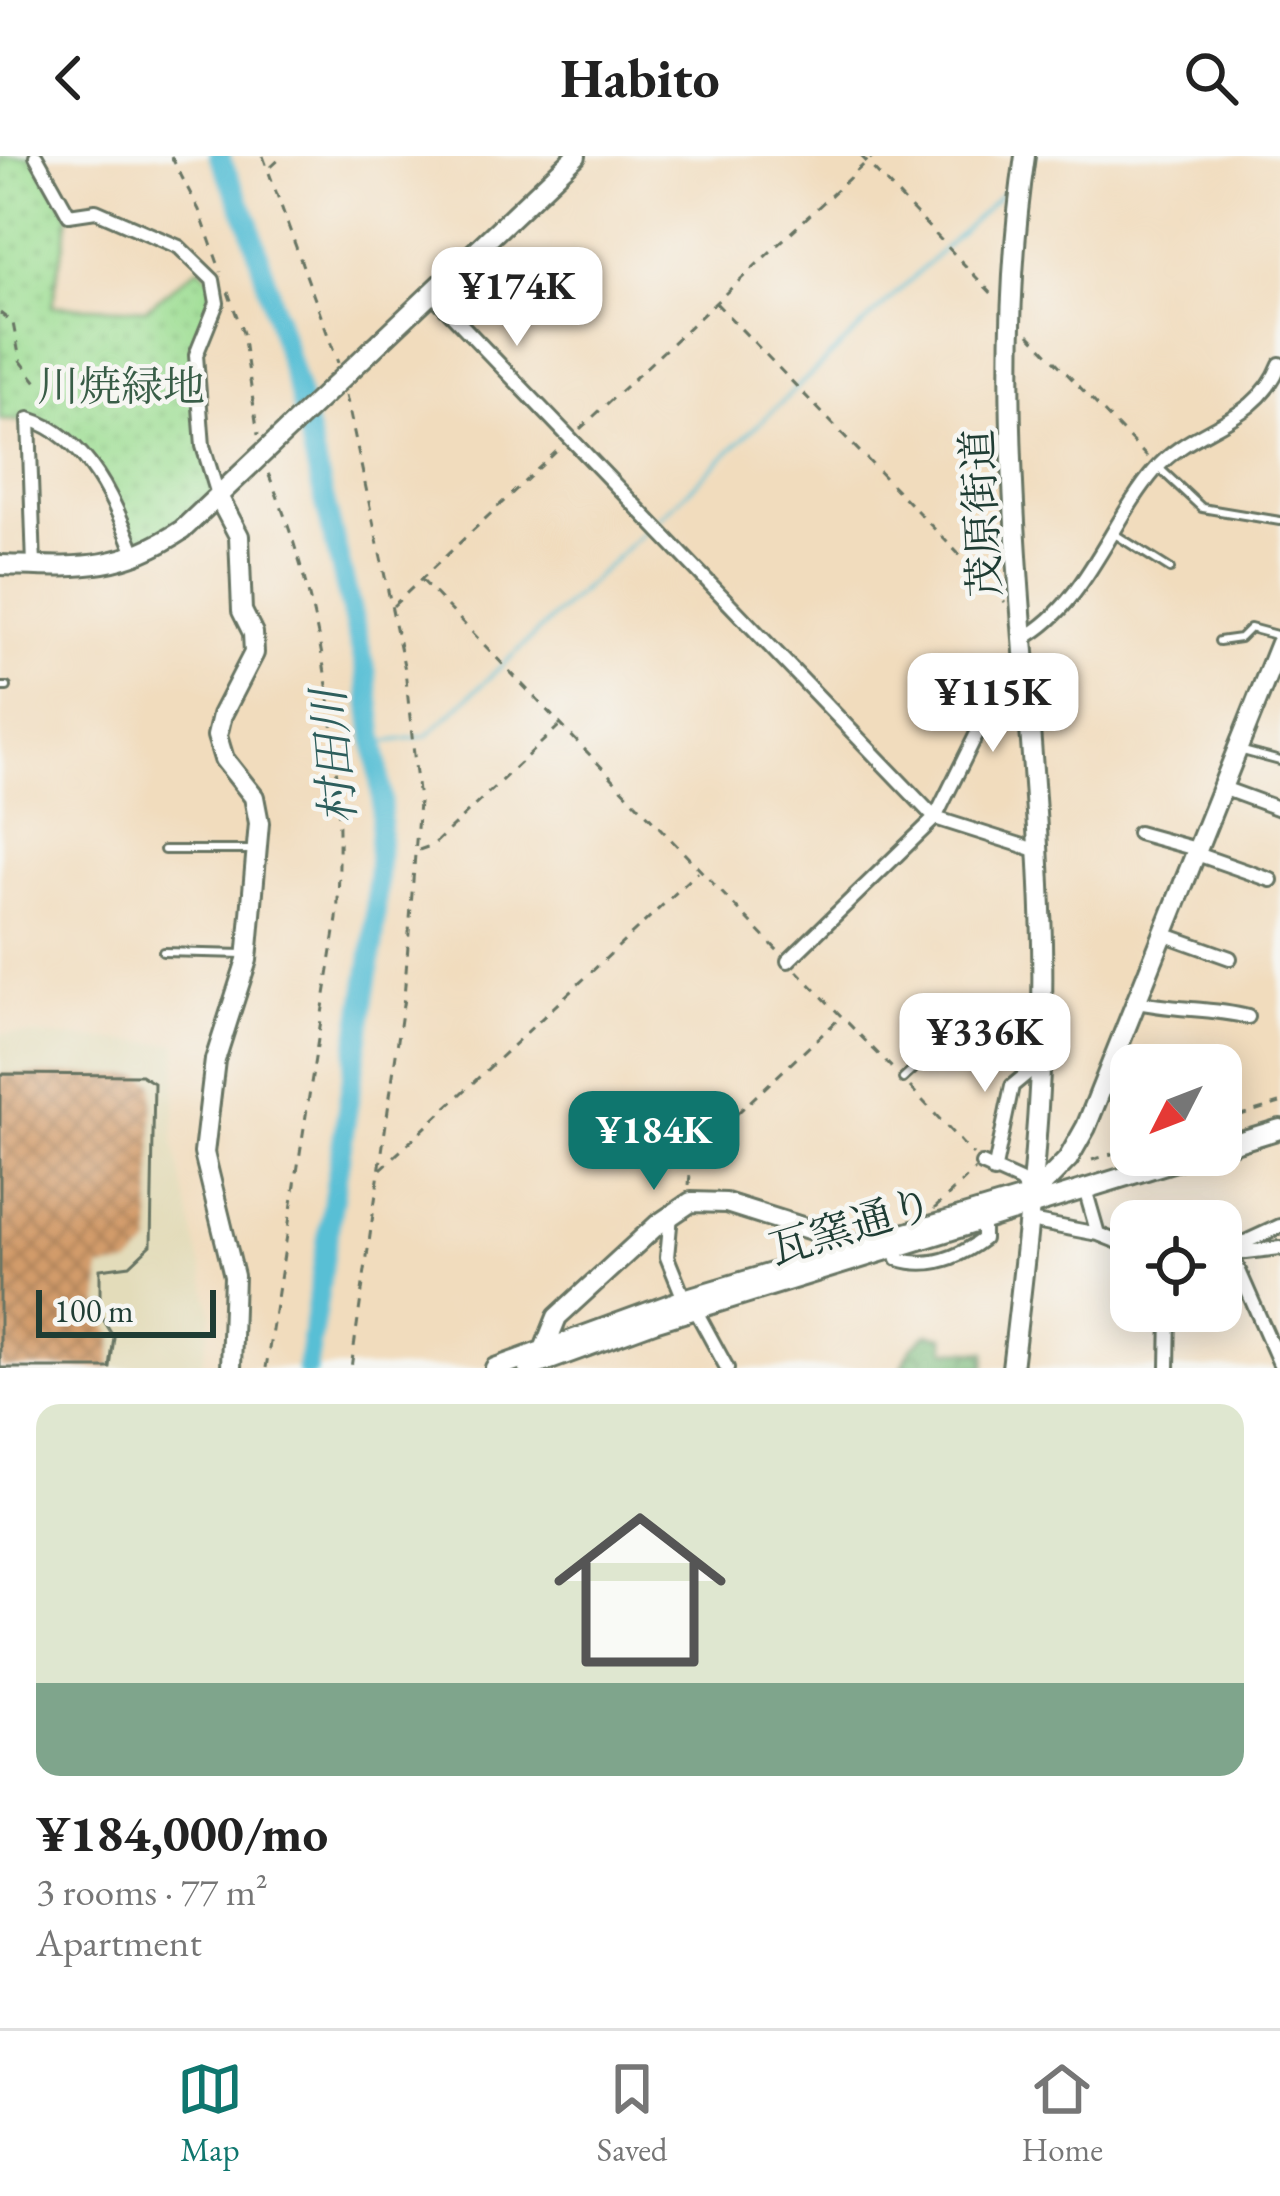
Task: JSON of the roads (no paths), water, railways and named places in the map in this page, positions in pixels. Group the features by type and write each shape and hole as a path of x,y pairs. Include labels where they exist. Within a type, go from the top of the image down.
{"street":[{"path":"36,156 69,215 96,211 178,247 213,280 217,304 196,356 203,446 220,500 239,536 242,611 253,633 254,653 222,715 218,736 224,759 254,797 257,850 248,954 215,1060 204,1153 234,1276 231,1368"},
{"path":"0,565 94,568 136,557 220,500 342,376 576,156"},
{"name":"茂原街道","path":"1012,1368 1042,1061 1012,315 1025,156"},
{"path":"430,292 934,818 1036,850"},
{"path":"1024,638 1061,605 1157,466 1275,387 1280,364"},
{"path":"34,566 28,419 53,426 111,492 136,557"},
{"path":"1031,1208 1086,1126 1280,639"},
{"path":"788,961 934,818 988,710 1024,668"},
{"path":"1220,787 1280,809"},
{"path":"1138,833 1271,880"},
{"path":"1163,934 1230,958"},
{"path":"1134,1000 1168,1010 1219,1009 1248,1017"},
{"path":"1042,1061 1012,1086 988,1168 1020,1181 1031,1208 1110,1238"},
{"path":"1242,1128 1280,1116"},
{"path":"1242,1141 1280,1129"},
{"name":"瓦窯通り","path":"495,1368 539,1361 859,1245 928,1225 1031,1208 1110,1174"},
{"name":"瓦窯通り","path":"690,1305 983,1224 1127,1176"},
{"path":"1085,1189 1098,1234"},
{"path":"539,1361 552,1322 691,1202 726,1203 859,1245"},
{"path":"671,1215 668,1257 727,1368"},
{"path":"1242,1244 1280,1226"},
{"path":"1242,1253 1280,1248"},
{"path":"1242,1287 1280,1364"},
{"path":"1168,1332 1168,1368"}],"lane":[{"path":"1157,466 1202,508 1280,521"},
{"path":"1113,533 1169,568"},
{"path":"1219,641 1240,638 1250,628 1280,639"},
{"path":"1236,749 1280,761"},
{"path":"164,850 257,850"},
{"path":"164,952 248,954"},
{"path":"903,1079 964,1022"}],"waterway":[{"name":"村田川","path":"219,156 249,222 299,395 366,671 382,799 374,938 307,1368"},
{"path":"655,522 1014,182"},
{"path":"377,743 427,736 648,528"}],"park label":[{"name":"川焼緑地","path":"121,386"}]}
